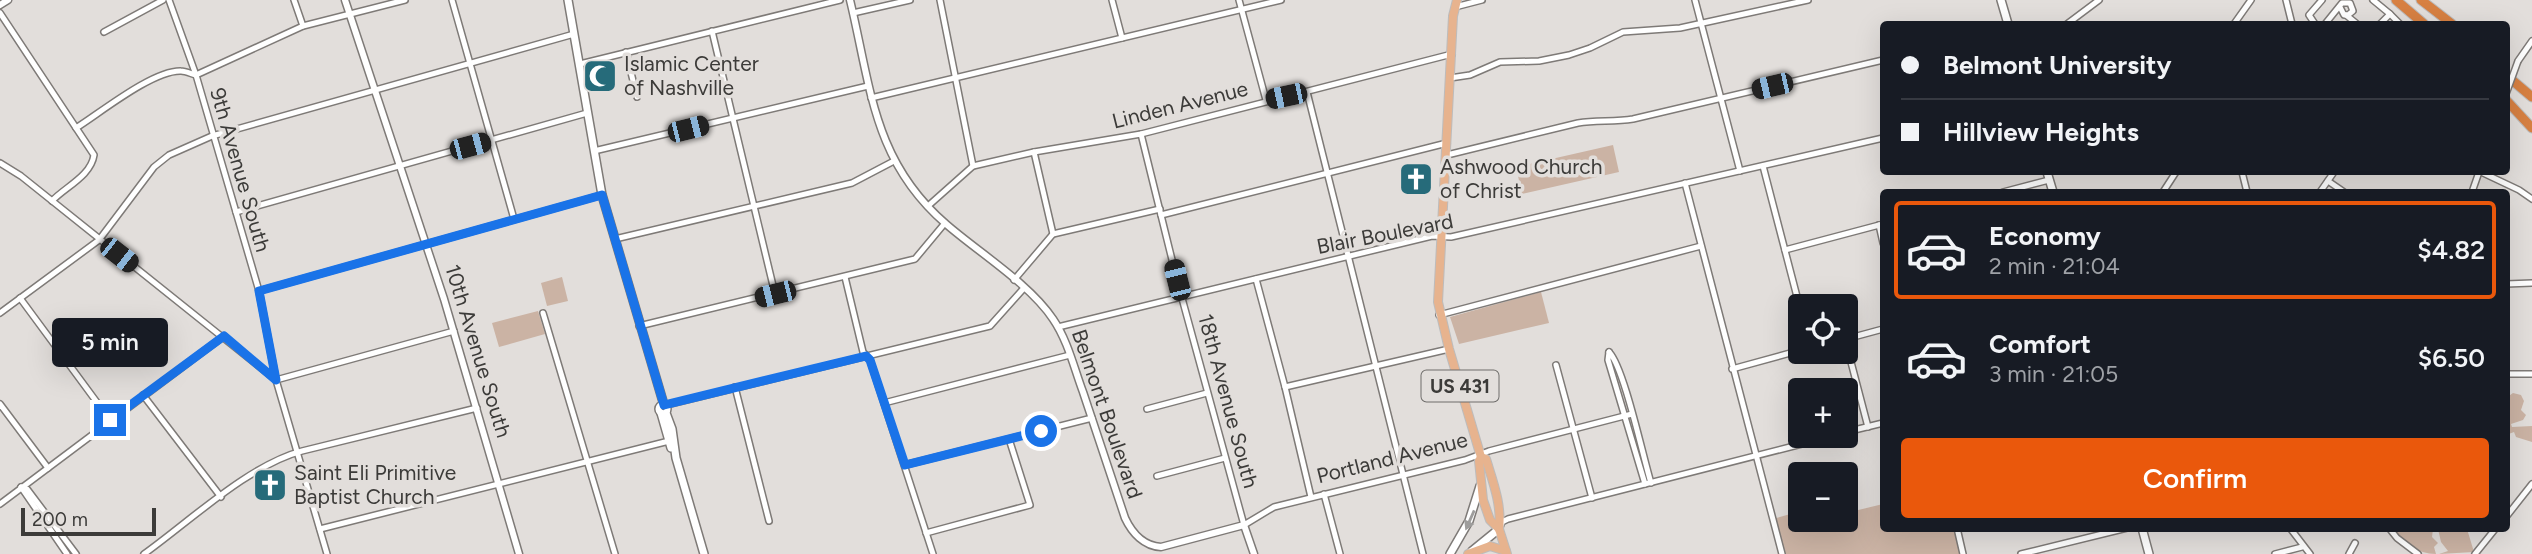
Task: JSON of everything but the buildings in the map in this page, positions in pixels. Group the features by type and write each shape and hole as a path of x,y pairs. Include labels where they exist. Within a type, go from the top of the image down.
{"highway":[{"path":"2396,0 2420,21"},
{"path":"2421,0 2446,21"},
{"path":"2510,72 2532,90"},
{"path":"2510,78 2532,97"},
{"path":"2510,100 2532,118"},
{"path":"2510,102 2532,128"}],"main road":[{"path":"568,0 602,195 656,377 704,554"},
{"path":"2001,0 2007,21"},
{"name":"US 431","path":"1456,3 1438,286 1439,315 1481,455 1486,459 1501,514 1499,529"},
{"path":"2048,175 2052,189"},
{"path":"663,408 668,441 676,458"},
{"name":"US 431","path":"1481,455 1481,482 1490,520 1499,529 1507,552"},
{"path":"1450,554 1473,513 1481,482"},
{"path":"1468,554 1499,529"},
{"path":"2143,532 2149,554"},
{"path":"1468,554 1490,546 1507,552"}],"street":[{"path":"0,5 8,0"},
{"path":"104,32 163,0"},
{"name":"9th Avenue South","path":"169,0 196,75 259,291 276,380 327,554"},
{"path":"295,0 303,26"},
{"name":"10th Avenue South","path":"345,0 454,331 517,554"},
{"path":"76,128 157,77 180,71 196,75 303,26 405,0"},
{"path":"452,0 514,219"},
{"path":"580,64 840,0"},
{"name":"Belmont Boulevard","path":"850,0 871,98 882,136 894,161 928,206 945,223 1024,288 1049,313 1070,355 1128,526 1147,544 1165,546"},
{"path":"853,13 910,0"},
{"path":"940,0 973,166"},
{"path":"1112,0 1122,38"},
{"path":"1240,0 1266,100"},
{"path":"871,98 1281,0"},
{"path":"1456,3 1482,0"},
{"path":"1695,0 1740,172"},
{"path":"1450,78 1470,75 1500,62 1539,61 1569,55 1623,32 1680,28 1808,0"},
{"path":"2071,21 2099,0"},
{"path":"2236,21 2251,0"},
{"path":"2286,0 2291,21"},
{"path":"2313,21 2309,15 2322,0"},
{"path":"2373,0 2397,21"},
{"path":"2328,21 2344,2 2352,5 2353,10 2346,15"},
{"path":"2340,7 2342,13 2353,21"},
{"path":"0,13 93,152 92,164 52,201"},
{"path":"2383,21 2389,14"},
{"path":"712,31 775,294"},
{"path":"0,313 99,240 154,167 169,155 212,135 574,34"},
{"path":"2510,85 2518,61 2532,41"},
{"path":"626,52 637,97"},
{"name":"Linden Avenue","path":"928,206 973,166 1034,152 1141,134 1452,54"},
{"path":"1447,155 1578,123 1599,120 1613,122 1880,61"},
{"path":"594,151 868,86"},
{"path":"1307,92 1423,554"},
{"path":"236,212 587,113"},
{"name":"18th Avenue South","path":"1141,134 1207,393 1254,554"},
{"name":"Blair Boulevard","path":"1058,327 1432,236 1457,236 1880,139"},
{"path":"1014,280 1053,234 1326,174 1447,143"},
{"path":"1034,152 1053,234"},
{"path":"615,239 852,183 894,161"},
{"path":"1,166 52,201 276,380 454,331"},
{"path":"1763,166 1796,294"},
{"path":"2322,189 2332,175"},
{"path":"2486,175 2532,199"},
{"path":"2014,189 2049,180"},
{"path":"2328,181 2340,189"},
{"path":"1685,183 1782,554"},
{"path":"259,291 602,195"},
{"path":"639,326 915,258 945,223"},
{"path":"1785,250 1880,225"},
{"path":"1439,315 1701,246"},
{"path":"845,277 863,352 870,360 933,554"},
{"path":"1256,279 1311,496"},
{"path":"2510,284 2532,283"},
{"path":"663,408 735,387 992,325 1024,288"},
{"path":"20,298 110,420"},
{"path":"543,313 615,554"},
{"path":"1858,337 1880,330"},
{"path":"0,504 224,336"},
{"path":"1285,387 1449,349"},
{"path":"1629,415 1608,360 1609,352 1614,357 1648,483"},
{"path":"1732,369 1788,354"},
{"path":"884,403 1070,355"},
{"path":"1852,364 1868,427"},
{"path":"1556,365 1592,498"},
{"path":"2510,374 2532,374"},
{"path":"735,387 769,521"},
{"path":"1147,409 1207,393"},
{"path":"143,396 221,497"},
{"path":"0,404 48,468"},
{"path":"145,554 265,466 297,452 477,408"},
{"name":"Portland Avenue","path":"1165,546 1244,525 1274,507 1311,496 1403,475 1629,415"},
{"path":"905,465 1092,418"},
{"path":"1858,429 1880,424"},
{"path":"926,533 1030,505 1009,439"},
{"path":"320,528 668,441"},
{"path":"1499,529 1507,519 1788,447"},
{"path":"1157,476 1225,458"},
{"path":"2510,512 2532,484"},
{"path":"21,487 67,554"},
{"path":"21,487 27,489 76,554"},
{"path":"1324,494 1340,554"},
{"path":"1958,532 1963,554"},
{"path":"2021,554 2111,532"},
{"path":"2293,532 2309,554"},
{"path":"2392,532 2418,554"},
{"path":"2475,554 2494,532"},
{"path":"2349,554 2355,543"},
{"path":"1165,546 1167,554"},
{"path":"2275,554 2302,547"}],"shaded area":[{"path":"1613,145 1619,172 1522,194 1516,167"},
{"path":"562,277 568,301 547,306 541,283"},
{"path":"1541,292 1549,323 1459,344 1450,317"},
{"path":"538,311 545,334 499,347 492,323"},
{"path":"2513,393 2521,395 2524,401 2521,410 2526,415 2523,420 2511,424 2512,427 2532,426 2532,442 2516,437 2514,432 2510,434 2510,395"},
{"path":"1880,505 1880,532 1958,532 1963,554 1782,554 1773,519 1788,515 1788,532 1858,532 1858,510"},
{"path":"2394,532 2433,532 2432,537 2438,543 2434,547 2436,554 2423,552"},
{"path":"2439,532 2468,532 2474,552 2439,554 2448,551 2441,542"}],"place":[{"name":"Islamic Center of Nashville","path":"600,76"},
{"name":"Ashwood Church of Christ","path":"1416,179"},
{"name":"Saint Eli Primitive Baptist Church","path":"270,485"}],"route":[{"path":"110,420 224,336 276,380 259,291 602,195 664,405 866,356 870,360 905,465 1041,431"}]}
